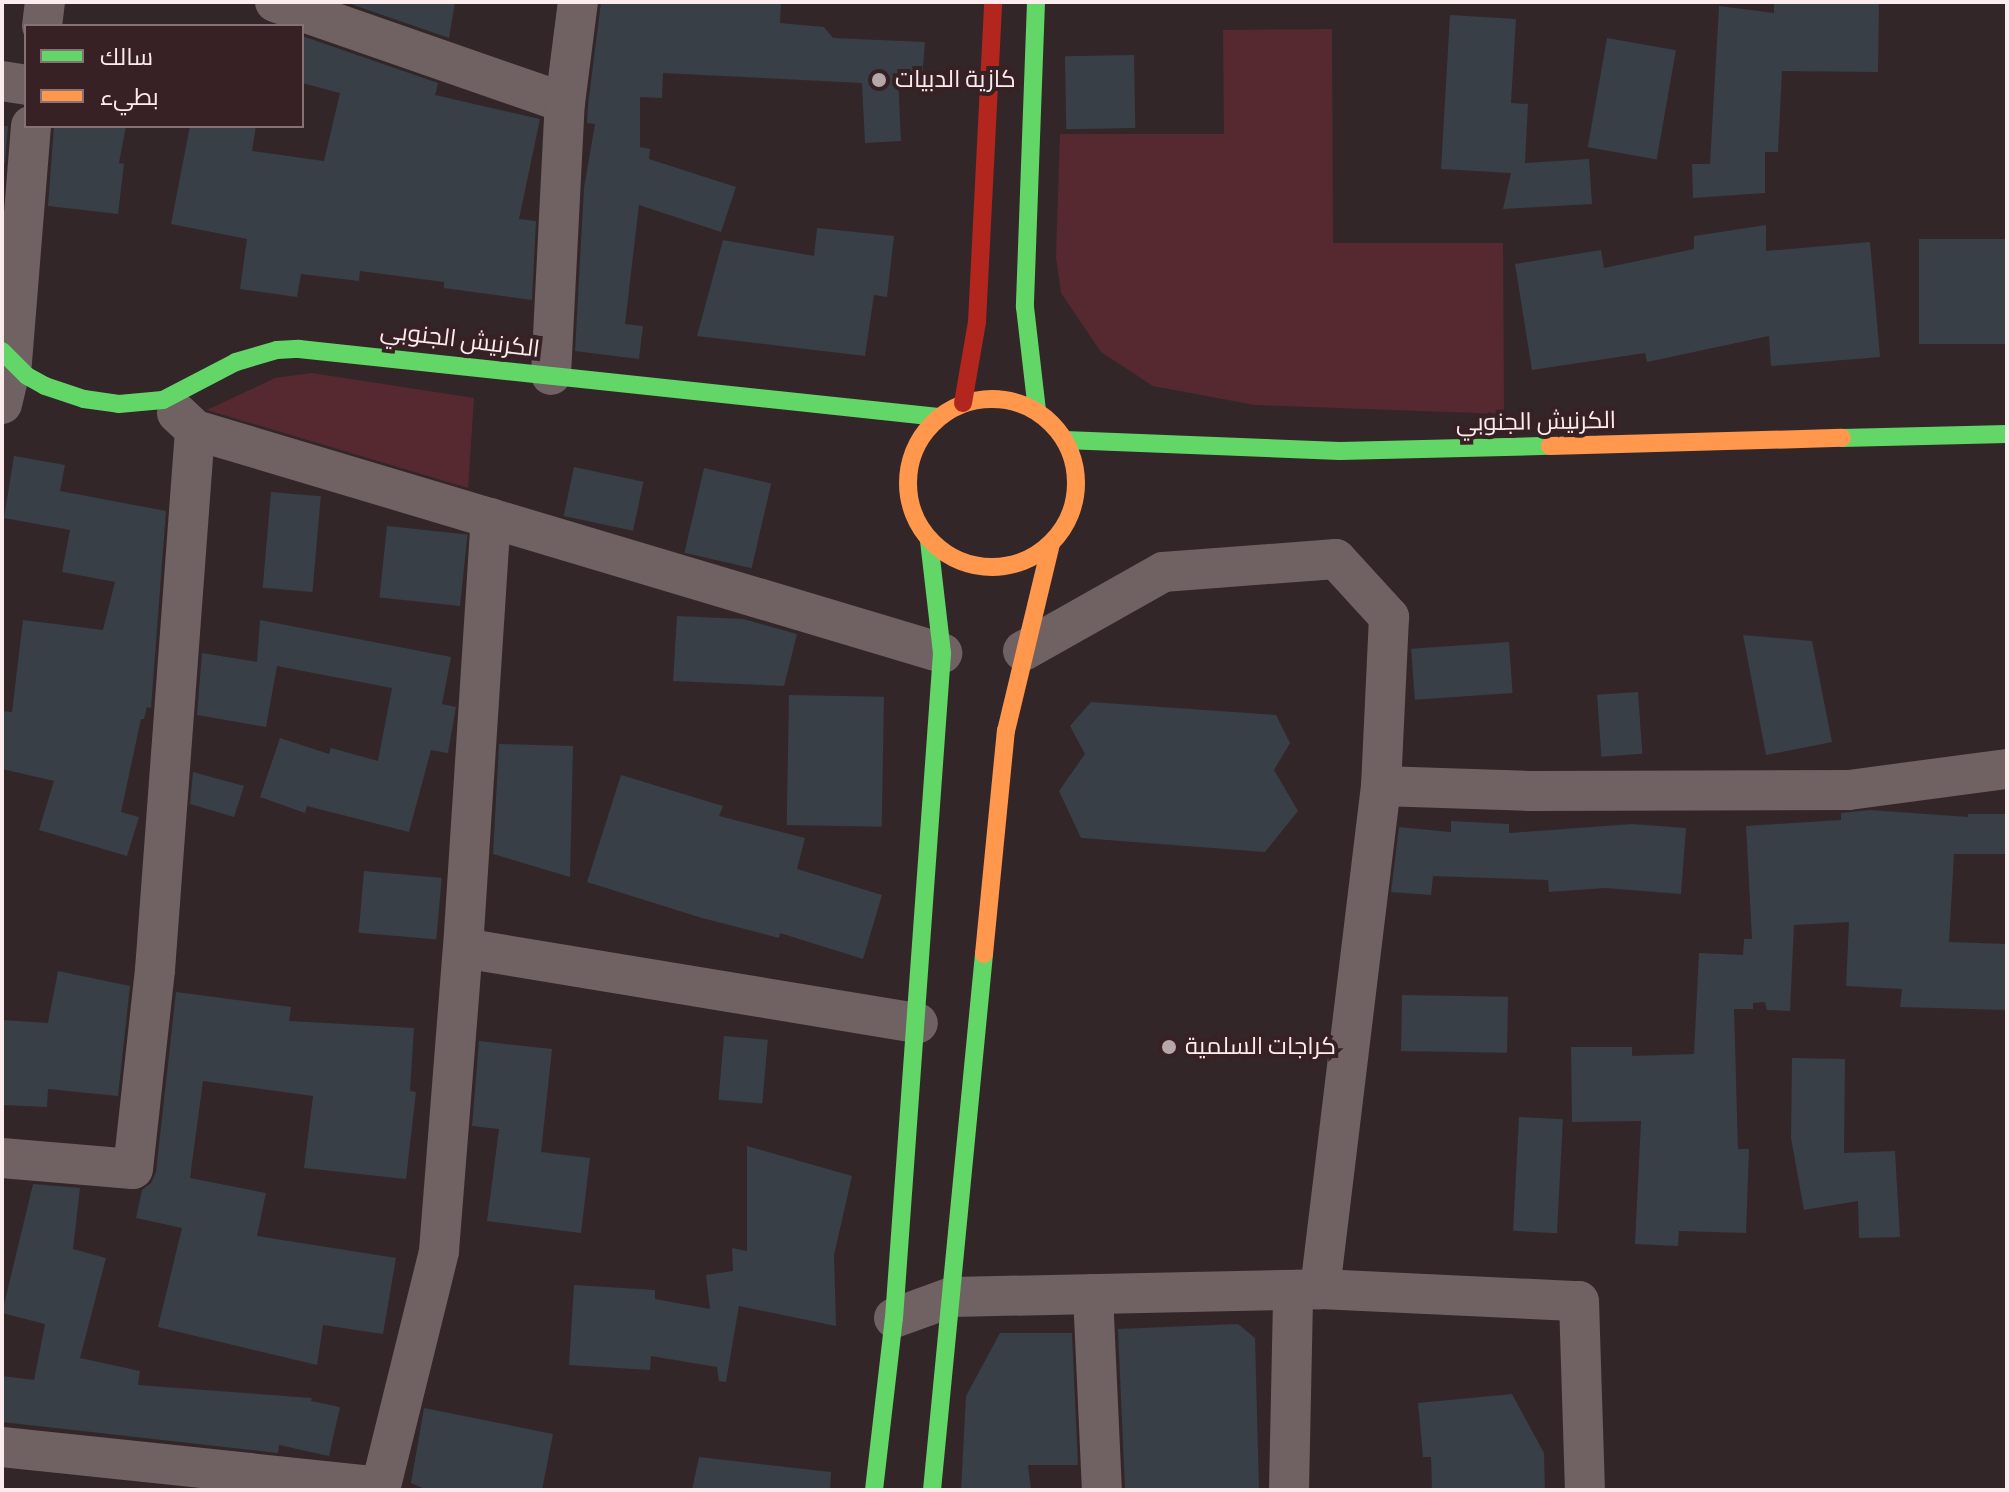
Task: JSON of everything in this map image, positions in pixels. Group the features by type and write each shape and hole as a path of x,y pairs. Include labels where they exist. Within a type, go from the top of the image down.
{"main road":[{"path":"963,403 977,322 993,2"},
{"path":"1036,2 1025,307 1037,410"},
{"name":"الكرنيش الجنوبي","path":"5,360 27,376 64,394 119,404 163,400 236,362 277,350 299,349 938,417"},
{"path":"992,398 1037,410 1065,440 1076,467 1076,496 1067,522 1051,544 1029,560 990,567 951,558 929,541 914,519 907,493 908,466 919,439 938,417 963,403 992,398"},
{"name":"الكرنيش الجنوبي","path":"1065,440 1340,451 2007,434"},
{"path":"874,1490 894,1318 918,1023 942,653 929,541"},
{"path":"932,1490 1006,731 1051,544"}],"street":[{"path":"42,24 45,2"},
{"path":"275,2 565,103"},
{"path":"551,375 565,103 578,2"},
{"path":"2,81 24,85"},
{"path":"2,404 31,128"},
{"path":"163,400 195,430 942,653"},
{"path":"2,1158 133,1169 155,970 195,430"},
{"path":"2,1447 381,1488 439,1251 463,948 491,518"},
{"path":"1023,651 1163,572 1336,559 1389,617 1381,786 1306,1290 1289,1490"},
{"path":"1381,786 1530,791 1849,790 2007,769"},
{"path":"463,948 918,1023"},
{"path":"894,1318 952,1297 1306,1290 1579,1301 1585,1490"},
{"path":"1093,1294 1102,1490"}],"shaded area":[{"path":"1332,29 1333,243 1503,243 1504,414 1255,405 1153,386 1101,352 1061,293 1056,257 1060,134 1224,134 1223,30"},
{"path":"312,373 474,398 468,488 207,410 275,378"}],"building":[{"path":"345,2 455,2 449,38"},
{"path":"601,2 781,2 780,23 824,27 833,38 925,42 922,79 898,78 901,141 865,143 862,83 663,73 662,98 640,97 640,147 650,149 649,159 736,187 721,232 639,205 625,324 643,326 639,359 575,351 584,188 595,124 587,123 588,105"},
{"path":"1774,2 1879,2 1878,72 1782,71 1778,152 1765,152 1765,193 1693,198 1692,164 1710,164 1719,6 1774,13"},
{"path":"1450,15 1516,19 1511,103 1528,104 1525,163 1589,159 1592,204 1503,209 1511,173 1441,169"},
{"path":"304,37 438,83 435,95 540,119 519,219 536,221 532,300 444,288 444,282 360,271 359,281 301,274 297,297 240,289 247,239 171,224 190,128 256,128 252,151 324,161 340,93 304,84"},
{"path":"1607,38 1676,50 1657,159 1588,147"},
{"path":"1134,55 1135,128 1066,129 1065,56"},
{"path":"2,126 8,126 5,163 2,163"},
{"path":"54,128 126,128 119,163 124,164 118,214 48,206"},
{"path":"1766,225 1766,251 1870,242 1880,357 1771,366 1769,336 1647,362 1645,353 1532,370 1515,264 1601,250 1604,268 1694,249 1694,236"},
{"path":"817,228 894,236 887,297 874,295 865,356 697,336 723,240 814,256"},
{"path":"1919,239 2007,239 2007,344 1919,344"},
{"path":"14,456 65,465 60,491 166,511 151,708 147,707 144,719 141,719 121,812 139,817 127,856 39,830 54,781 2,769 2,711 12,712 23,620 103,630 115,582 62,572 70,530 4,518"},
{"path":"574,467 643,482 633,531 564,516"},
{"path":"704,468 771,484 752,568 684,553"},
{"path":"271,492 321,496 312,592 263,588"},
{"path":"387,526 468,534 460,606 379,598"},
{"path":"677,616 743,619 797,634 784,686 673,681"},
{"path":"260,620 451,657 442,704 456,707 448,753 431,750 409,832 307,806 305,813 260,797 280,738 329,754 331,748 378,761 392,688 277,666 266,727 197,715 202,653 257,662"},
{"path":"1743,635 1812,641 1832,742 1766,755"},
{"path":"1509,642 1513,693 1415,700 1411,649"},
{"path":"1638,692 1642,754 1601,757 1597,695"},
{"path":"789,695 884,697 882,827 787,825"},
{"path":"1091,702 1276,715 1290,743 1274,770 1298,811 1265,852 1081,838 1059,791 1085,754 1070,726"},
{"path":"499,744 573,746 570,877 493,854"},
{"path":"193,772 244,786 234,817 190,804"},
{"path":"621,775 723,806 719,816 805,838 797,869 882,895 863,959 780,933 779,938 702,918 587,882"},
{"path":"1870,810 1968,817 1968,814 2007,814 2007,854 1954,854 1949,942 2007,944 2007,1010 1900,1007 1902,989 1846,986 1849,922 1794,925 1790,1011 1767,1010 1765,1002 1753,1003 1753,1009 1734,1009 1738,1149 1749,1149 1746,1233 1679,1231 1678,1246 1635,1244 1641,1121 1572,1122 1571,1047 1632,1047 1632,1056 1694,1054 1699,953 1743,955 1744,939 1752,939 1746,826 1841,820 1841,813"},
{"path":"1451,821 1509,824 1509,833 1632,824 1686,828 1681,894 1605,888 1549,892 1548,880 1433,876 1431,895 1391,892 1399,827 1451,832"},
{"path":"364,871 442,878 436,940 359,933"},
{"path":"58,971 130,986 118,1096 48,1089 47,1107 2,1105 2,1020 48,1023"},
{"path":"176,992 291,1007 289,1021 414,1028 410,1091 416,1092 406,1179 304,1168 313,1096 203,1081 190,1178 266,1193 257,1236 396,1258 383,1334 323,1325 317,1365 158,1327 182,1228 136,1218 142,1190 151,1183 156,1172"},
{"path":"1402,995 1508,997 1507,1053 1401,1051"},
{"path":"724,1036 768,1040 762,1104 718,1100"},
{"path":"479,1041 552,1049 541,1152 590,1158 581,1233 487,1221 499,1129 472,1126"},
{"path":"1792,1058 1845,1059 1844,1153 1895,1151 1900,1237 1859,1238 1858,1201 1804,1210 1791,1138"},
{"path":"1519,1117 1563,1119 1557,1233 1513,1231"},
{"path":"747,1146 852,1176 834,1255 836,1326 739,1306 726,1382 719,1381 717,1367 651,1356 650,1370 569,1365 574,1285 655,1290 655,1299 710,1309 706,1275 733,1271 732,1248 747,1251"},
{"path":"33,1184 80,1188 73,1249 106,1258 80,1358 140,1371 138,1385 312,1398 311,1401 340,1407 329,1456 279,1445 278,1453 2,1422 2,1376 34,1380 45,1324 2,1313"},
{"path":"1238,1324 1255,1338 1259,1490 1125,1490 1118,1329"},
{"path":"1000,1333 1072,1333 1078,1465 1028,1465 1031,1490 961,1490 966,1396"},
{"path":"1512,1394 1544,1453 1545,1490 1432,1490 1431,1457 1423,1457 1418,1403"},
{"path":"424,1408 553,1434 542,1490 427,1490 411,1483"},
{"path":"699,1457 831,1472 830,1490 692,1490"}],"traffic: fast":[{"path":"1036,2 1025,307 1037,410"},
{"path":"2,351 27,376 45,386 84,399 119,404 163,400 236,362 277,350 299,349 938,417"},
{"path":"1842,438 2007,434"},
{"path":"1065,440 1340,451 1550,446"},
{"path":"874,1490 894,1318 942,653 929,541"},
{"path":"932,1490 984,954"}],"traffic: slow":[{"path":"992,399 1024,405 1052,423 1070,451 1076,483 1070,515 1052,543 1024,561 992,567 960,561 932,543 914,515 908,483 914,451 932,423 960,405 992,399"},
{"path":"1550,446 1842,438"},
{"path":"984,954 1006,731 1051,544"}],"traffic: jam":[{"path":"963,403 977,322 993,2"}],"place":[{"name":"كازية الدبيات","path":"879,80"},
{"name":"كراجات السلمية","path":"1169,1047"}]}
